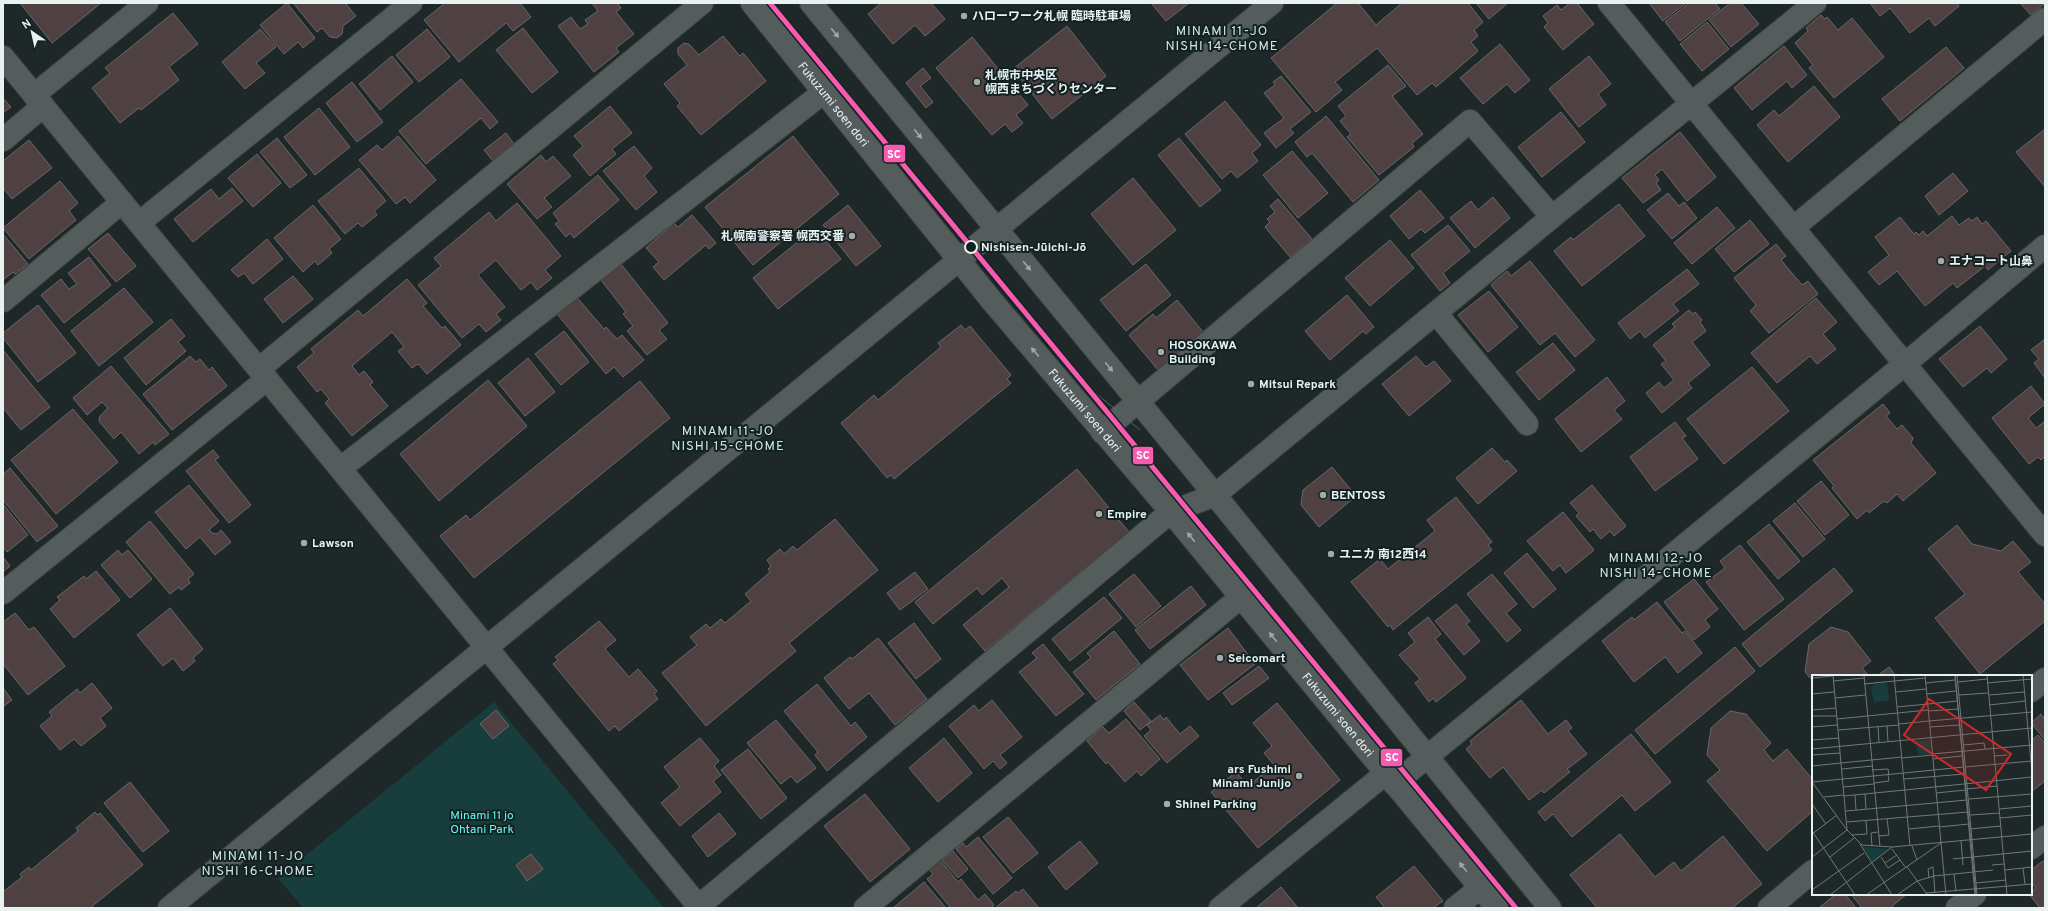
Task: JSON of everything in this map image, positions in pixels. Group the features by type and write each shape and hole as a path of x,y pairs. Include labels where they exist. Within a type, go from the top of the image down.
{"street":[{"path":"3,140 39,101 147,3"},
{"path":"139,223 411,3"},
{"path":"3,593 702,3"},
{"name":"Fukuzumi soen dori","path":"752,3 959,260 1102,432 1171,512 1497,908"},
{"path":"811,3 1215,495 1550,908"},
{"path":"169,908 1272,3"},
{"path":"1609,3 2045,535"},
{"path":"3,58 700,907 1171,512 1215,495 1552,217 1815,3"},
{"path":"1793,228 2045,19"},
{"path":"340,468 824,92"},
{"path":"1102,432 1470,121 1552,217"},
{"path":"3,301 122,202"},
{"path":"1220,908 1390,779 1426,757 1905,364 2045,246"},
{"path":"1436,313 1528,424"},
{"path":"865,908 1241,597"},
{"path":"2032,690 2045,679"},
{"path":"2032,847 2045,837"},
{"path":"1769,908 1812,872"},
{"path":"1455,908 1480,888"},
{"path":"1957,908 1974,895"}],"green space":[{"name":"Minami 11 jo Ohtani Park","path":"494,702 664,908 303,908 278,878"}],"building":[{"path":"20,3 101,3 52,43"},
{"path":"287,3 315,38 303,48 298,42 284,54 260,25"},
{"path":"293,3 345,3 356,16 343,26 342,34 337,38 330,37 322,28 317,32"},
{"path":"445,3 520,3 531,17 513,31 506,23 459,62 424,20"},
{"path":"592,3 617,3 621,8 616,12 634,34 616,48 619,52 594,72 558,26 571,17 580,29 588,24 585,20 598,11"},
{"path":"881,3 931,3 945,19 925,36 915,25 893,44 868,14"},
{"path":"1151,3 1189,3 1166,21"},
{"path":"1337,3 1358,3 1376,25 1402,3 1468,3 1483,22 1474,30 1478,36 1471,42 1478,51 1436,87 1432,83 1417,95 1377,48 1335,82 1342,90 1316,112 1271,58"},
{"path":"1476,3 1508,3 1489,19"},
{"path":"1570,3 1577,3 1594,24 1563,50 1544,27 1548,23 1543,16 1557,5 1561,10"},
{"path":"1649,3 1686,3 1663,21"},
{"path":"1689,3 1715,3 1720,9 1680,41 1665,22"},
{"path":"1730,3 1741,3 1759,24 1731,47 1709,20"},
{"path":"1870,3 1957,3 1959,6 1935,26 1929,18 1910,33 1890,8 1880,16"},
{"path":"2020,3 2045,3 2031,15"},
{"path":"173,13 198,44 169,67 179,80 141,110 139,108 120,123 92,88 110,73 105,68"},
{"path":"1821,15 1825,19 1827,17 1838,30 1852,18 1884,57 1834,98 1809,68 1813,65 1795,43 1808,31 1806,28"},
{"path":"1707,22 1729,49 1702,71 1680,44"},
{"path":"1067,26 1106,76 1052,119 1013,69"},
{"path":"523,28 558,72 532,93 496,50"},
{"path":"260,29 276,47 256,63 265,73 245,89 222,62"},
{"path":"427,29 450,57 419,82 396,55"},
{"path":"723,36 740,56 743,53 766,81 701,135 677,106 680,103 664,84 687,65 678,54 678,48 684,43 689,44 699,55"},
{"path":"972,37 1028,105 1016,115 1023,123 1012,132 1005,124 992,135 936,68"},
{"path":"1500,44 1530,80 1515,93 1507,84 1483,104 1460,78"},
{"path":"1784,46 1807,75 1792,88 1787,81 1752,110 1734,88"},
{"path":"1946,47 1964,68 1900,121 1882,99"},
{"path":"392,56 413,82 380,110 359,84"},
{"path":"1589,56 1611,84 1598,94 1606,105 1579,127 1549,89"},
{"path":"1388,65 1406,86 1392,96 1423,134 1412,143 1414,147 1379,175 1347,137 1351,134 1340,121 1346,116 1338,106"},
{"path":"923,68 931,78 920,86 933,102 926,108 906,83"},
{"path":"1281,76 1311,112 1290,129 1294,133 1276,148 1264,133 1284,118 1264,93 1275,85 1273,82"},
{"path":"461,79 498,122 490,129 481,118 426,164 399,131"},
{"path":"352,82 383,122 357,142 326,103"},
{"path":"1814,86 1840,117 1788,162 1757,125 1774,110 1779,116"},
{"path":"3,98 11,107 3,113"},
{"path":"1225,101 1261,145 1252,153 1258,161 1237,178 1231,171 1222,179 1185,134"},
{"path":"610,106 632,133 612,149 616,154 590,176 573,155 583,146 574,136"},
{"path":"319,108 350,147 315,175 284,137"},
{"path":"1561,112 1585,142 1542,177 1518,147"},
{"path":"1326,116 1379,180 1353,202 1312,153 1307,157 1295,142"},
{"path":"2045,129 2045,187 2016,152"},
{"path":"1680,132 1716,177 1687,201 1662,169 1655,175 1659,180 1656,183 1661,190 1643,203 1622,178"},
{"path":"506,133 514,144 493,161 484,150"},
{"path":"398,136 436,180 410,203 405,197 396,204 359,160 377,145 382,150"},
{"path":"793,136 839,194 753,265 705,207"},
{"path":"277,138 307,175 290,188 260,152"},
{"path":"1179,138 1221,190 1200,207 1158,155"},
{"path":"29,140 52,168 12,199 3,188 3,161"},
{"path":"634,146 652,168 644,176 657,192 636,210 603,171"},
{"path":"1292,151 1328,193 1298,218 1263,175"},
{"path":"257,154 281,183 253,207 228,178"},
{"path":"541,155 546,162 553,156 571,176 544,198 552,207 537,219 507,184"},
{"path":"359,168 386,201 374,211 377,215 362,227 358,223 345,234 318,201"},
{"path":"1953,173 1968,191 1939,215 1925,196"},
{"path":"598,175 619,200 574,238 570,233 566,237 555,224 559,221 553,213"},
{"path":"1133,178 1176,230 1133,265 1091,214"},
{"path":"60,181 78,203 69,211 76,220 29,259 3,228"},
{"path":"232,188 243,201 193,242 174,219 211,189 219,199"},
{"path":"1420,190 1444,218 1425,233 1421,229 1409,239 1390,216"},
{"path":"1668,193 1679,206 1684,202 1697,218 1672,239 1647,210"},
{"path":"1493,197 1510,218 1475,248 1450,218 1471,201 1478,210"},
{"path":"1278,199 1312,239 1290,257 1265,227 1270,222 1267,219 1275,212 1270,206"},
{"path":"517,203 561,256 545,270 552,278 537,290 531,282 521,290 496,260 478,275 505,307 496,314 501,320 486,332 479,324 462,338 418,285 441,266 434,258 489,212 496,221"},
{"path":"1619,204 1645,236 1582,286 1554,251 1571,237 1573,240"},
{"path":"313,205 341,239 329,249 332,253 318,265 315,261 303,272 274,238"},
{"name":"札幌南警察署 幌西交番","path":"848,205 881,246 856,266 823,225"},
{"path":"1717,207 1735,228 1692,264 1674,243"},
{"path":"692,215 716,243 709,249 706,245 664,280 653,267 659,262 646,248 674,223 678,227"},
{"name":"エナコート山鼻","path":"1952,216 1959,225 1969,218 1972,221 1977,217 1982,224 1986,221 2011,251 1988,270 1985,266 1957,288 1953,283 1925,306 1897,271 1879,285 1868,272 1889,255 1875,237 1900,217 1914,234 1916,232 1919,235 1923,231 1927,236"},
{"path":"1750,220 1769,244 1734,272 1715,249"},
{"path":"1448,225 1470,251 1443,273 1450,283 1440,291 1411,255"},
{"path":"815,228 841,259 778,309 753,278"},
{"path":"108,233 136,266 116,282 88,249"},
{"path":"3,234 28,264 15,274 13,272 3,280"},
{"path":"267,239 283,259 253,284 244,273 238,277 231,270"},
{"path":"1390,240 1414,268 1370,306 1345,278"},
{"path":"1776,244 1786,256 1781,260 1802,285 1808,281 1818,294 1769,333 1750,311 1756,305 1734,278"},
{"path":"89,257 111,285 64,323 41,295 61,279 69,289 77,284 68,273"},
{"path":"617,259 668,323 659,330 667,339 647,355 627,331 633,326 623,314 626,312 597,275"},
{"path":"1530,261 1595,340 1575,357 1555,333 1540,345 1491,285 1507,271 1511,276"},
{"path":"1146,264 1171,295 1126,331 1100,300"},
{"path":"1687,269 1699,284 1673,304 1679,311 1645,338 1640,331 1630,339 1618,323"},
{"path":"293,276 313,299 283,323 264,299"},
{"path":"407,279 427,303 423,306 442,328 445,326 461,345 427,374 418,364 412,368 398,351 404,347 392,332 352,366 359,375 364,371 373,382 370,385 388,406 352,436 325,403 329,399 321,389 317,392 297,367 314,353 311,349 358,310 363,316"},
{"path":"124,288 153,322 99,366 71,331"},
{"path":"1489,291 1518,327 1488,352 1458,315"},
{"path":"574,294 604,329 606,327 617,339 622,335 644,360 623,377 614,367 606,374 554,310"},
{"path":"1347,295 1374,327 1366,334 1363,331 1330,360 1305,331"},
{"path":"1816,298 1837,322 1823,334 1836,349 1817,364 1810,356 1777,383 1751,353"},
{"name":"HOSOKAWA Building","path":"1177,300 1203,332 1158,370 1129,335 1153,314 1156,318"},
{"path":"38,305 76,353 38,382 3,338 3,333"},
{"path":"1689,310 1693,314 1695,312 1702,320 1700,322 1706,331 1692,342 1710,365 1688,383 1692,388 1662,413 1646,393 1659,382 1664,388 1674,380 1661,364 1666,361 1653,345 1675,327 1672,324"},
{"path":"171,319 185,336 178,342 186,351 146,385 124,358"},
{"path":"961,325 965,330 970,326 1011,375 1007,379 1011,383 894,479 891,475 887,478 841,423 874,395 878,400 941,347 938,343"},
{"path":"1980,326 2007,359 1991,373 1987,368 1963,387 1939,359"},
{"path":"564,331 589,362 561,385 535,354"},
{"path":"2045,339 2045,378 2034,363 2039,359 2031,350"},
{"path":"1553,343 1575,370 1539,400 1516,372"},
{"path":"3,350 50,407 21,430 3,408"},
{"path":"190,356 196,362 200,359 209,370 212,367 227,386 172,430 143,394"},
{"path":"1416,356 1426,367 1434,361 1451,381 1409,416 1382,384"},
{"path":"528,358 555,392 525,416 498,383"},
{"path":"111,366 169,434 155,445 153,442 139,454 121,432 114,439 99,421 100,416 108,408 102,402 87,415 73,398"},
{"path":"1752,367 1789,411 1724,464 1687,419"},
{"path":"1607,377 1625,401 1614,410 1622,419 1581,452 1555,419"},
{"path":"488,380 527,426 439,501 400,454"},
{"path":"640,381 670,418 474,578 440,536 466,515 470,520"},
{"path":"2031,386 2045,404 2028,418 2036,428 2045,421 2045,456 2041,460 2038,457 2029,464 1992,418"},
{"path":"1883,404 1890,413 1886,416 1897,429 1902,425 1913,438 1911,443 1936,473 1903,501 1897,494 1887,503 1884,501 1869,513 1867,510 1857,519 1832,488 1834,486 1813,460"},
{"path":"73,409 118,462 56,514 11,460"},
{"path":"1675,422 1686,436 1682,438 1698,459 1655,491 1630,457"},
{"path":"1492,448 1505,462 1507,460 1517,471 1478,504 1456,478"},
{"path":"213,450 219,457 215,460 251,505 229,523 186,471"},
{"path":"1332,467 1356,496 1319,527 1301,505 1303,490"},
{"path":"10,468 58,526 37,542 3,500 3,474"},
{"path":"1077,469 1129,532 985,651 963,625 1009,587 1002,578 982,595 977,588 933,624 915,602"},
{"path":"1821,481 1849,515 1825,535 1797,501"},
{"path":"189,485 219,521 209,530 212,533 217,534 221,530 231,542 215,555 200,537 186,549 155,512"},
{"path":"1592,485 1626,526 1614,536 1610,531 1601,539 1593,529 1590,532 1576,516 1579,513 1570,503"},
{"path":"1456,497 1492,542 1488,545 1492,550 1393,630 1390,625 1388,627 1351,582 1380,559 1388,569 1435,531 1427,520"},
{"path":"1795,503 1825,539 1803,557 1773,521"},
{"path":"3,504 28,535 7,552 3,547"},
{"path":"1563,512 1594,550 1566,573 1560,565 1553,571 1527,541"},
{"path":"835,519 878,570 789,643 796,651 706,726 662,673 697,645 690,637 706,624 710,628 721,619 725,623 751,601 745,594 770,572 768,569 771,566 767,560 780,549 784,554 793,546 797,550"},
{"path":"150,521 194,574 188,579 190,583 181,590 179,587 170,594 126,542"},
{"path":"1769,524 1800,561 1778,579 1747,542"},
{"path":"1957,525 1972,544 2001,551 2013,541 2031,562 2018,572 2045,604 2045,621 1980,674 1935,618 1965,594 1928,549"},
{"path":"1740,545 1784,599 1744,630 1706,582 1725,568 1720,561"},
{"path":"118,550 122,555 128,550 152,579 130,598 101,565"},
{"path":"1527,553 1556,589 1533,608 1504,573"},
{"path":"3,557 10,566 3,572"},
{"path":"1834,568 1853,591 1760,667 1742,644"},
{"path":"96,571 120,600 74,638 50,609 60,600 57,597 84,576 86,579"},
{"path":"915,572 928,589 900,610 887,593"},
{"path":"1134,574 1161,606 1136,627 1109,594"},
{"path":"1492,574 1517,604 1506,613 1521,630 1507,642 1467,594"},
{"path":"1694,579 1718,609 1705,620 1710,627 1694,640 1664,602"},
{"path":"1191,586 1206,605 1150,649 1135,630"},
{"path":"1104,597 1122,618 1070,661 1052,639"},
{"path":"1657,602 1682,633 1685,631 1702,653 1678,673 1665,657 1634,682 1602,641 1632,617 1634,620"},
{"path":"1456,604 1470,621 1466,624 1480,641 1464,655 1435,621"},
{"path":"170,608 203,649 193,658 195,661 183,671 173,658 163,666 137,635"},
{"path":"15,613 29,630 34,627 65,666 28,695 3,664 3,622"},
{"path":"1428,617 1441,634 1435,639 1466,678 1436,702 1433,698 1429,702 1415,683 1420,679 1399,655 1415,642 1408,633"},
{"path":"599,621 616,640 605,649 629,677 638,669 657,691 654,694 658,699 619,731 615,726 609,731 553,664 558,660 555,657"},
{"path":"914,623 941,659 916,679 888,643"},
{"path":"1831,627 1848,632 1871,661 1862,668 1868,675 1812,675 1812,680 1805,672 1809,644"},
{"path":"1228,628 1255,664 1208,700 1180,665"},
{"path":"1114,631 1140,664 1096,700 1073,672 1091,658 1087,653"},
{"path":"878,638 927,699 895,725 869,693 849,709 824,678 850,657 852,659"},
{"path":"1043,644 1084,694 1056,716 1019,672 1037,658 1032,653"},
{"path":"1735,647 1755,671 1655,754 1635,730"},
{"path":"1259,666 1269,678 1232,705 1223,693"},
{"path":"1889,667 1895,675 1878,675"},
{"path":"92,683 112,708 100,718 106,726 81,746 74,739 60,750 40,726 52,716 49,712 77,689 80,693"},
{"path":"817,684 851,726 855,722 867,737 827,771 815,755 818,752 784,711"},
{"path":"3,688 12,700 3,707"},
{"path":"992,700 1022,737 1000,755 1007,763 1000,769 993,761 984,769 949,726 974,705 979,711"},
{"path":"1521,700 1548,734 1566,720 1572,728 1568,731 1587,754 1567,769 1570,772 1544,793 1542,790 1529,800 1503,767 1490,778 1466,749 1472,744 1470,741"},
{"path":"1134,702 1151,721 1140,730 1124,711"},
{"name":"ars Fushimi Minami Junijo","path":"1277,703 1340,780 1258,848 1211,792 1236,772 1248,786 1274,765 1264,753 1272,746 1253,723"},
{"path":"496,710 509,726 493,739 480,724"},
{"path":"1730,711 1746,714 1771,743 1764,750 1773,761 1787,749 1812,779 1812,812 1767,851 1707,781 1720,770 1707,755 1711,728"},
{"path":"2041,714 2045,720 2045,740 2032,724 2032,722"},
{"path":"1160,715 1164,720 1166,717 1180,734 1190,726 1199,736 1167,763 1144,736 1151,730 1147,725"},
{"path":"1126,719 1160,759 1141,776 1137,771 1125,782 1108,762 1106,764 1087,741 1103,727 1109,733"},
{"path":"776,720 816,768 797,783 791,776 781,784 747,743"},
{"path":"1631,734 1671,782 1635,811 1622,795 1572,837 1553,814 1545,821 1538,812"},
{"path":"2038,735 2045,743 2045,781 2032,791 2032,740"},
{"path":"700,738 719,761 714,766 721,775 713,781 721,792 680,826 661,803 680,787 664,767"},
{"path":"944,738 972,773 938,802 909,768"},
{"path":"748,749 787,798 761,819 721,770"},
{"path":"130,782 169,831 143,852 104,803"},
{"path":"865,794 910,849 870,882 824,826"},
{"path":"95,812 98,815 100,813 143,865 90,908 3,908 3,890 4,891 22,877 20,874 29,867 31,870 78,831 76,828"},
{"path":"719,813 736,834 708,857 692,836"},
{"path":"1008,817 1038,853 1013,873 983,837"},
{"path":"1620,834 1655,877 1674,862 1681,871 1723,836 1762,884 1732,908 1597,908 1570,875"},
{"path":"978,837 1012,878 993,894 956,849 963,843 966,847"},
{"path":"1080,841 1098,863 1066,890 1048,867"},
{"path":"953,851 968,869 958,878 942,860"},
{"path":"531,854 543,869 527,881 516,865"},
{"path":"940,860 958,882 961,879 978,900 985,894 994,905 991,908 951,908 927,879 933,874 929,869"},
{"path":"2043,861 2045,864 2045,908 2040,908 2030,895 2032,895 2032,891 2036,888 2032,883 2032,869"},
{"path":"1414,866 1443,901 1433,908 1385,908 1376,897"},
{"path":"924,882 946,908 893,908"},
{"path":"1281,887 1298,908 1256,908"},
{"path":"1023,889 1039,908 995,908 1016,891 1018,893"},
{"path":"1835,895 1846,895 1856,908 1822,908 1820,907"},
{"path":"1852,895 1906,895 1890,908 1862,908"}],"tram line":[{"path":"1080,380 1140,430"}],"transit line":[{"name":"SC","path":"770,3 1516,908"}],"place":[{"name":"ハローワーク札幌 臨時駐車場","path":"964,16"},
{"name":"札幌市中央区 幌西まちづくりセンター","path":"977,82"},
{"name":"札幌南警察署 幌西交番","path":"852,236"},
{"name":"Nishisen-Jūichi-Jō","path":"971,247"},
{"name":"エナコート山鼻","path":"1941,261"},
{"name":"HOSOKAWA Building","path":"1161,352"},
{"name":"Mitsui Repark","path":"1251,384"},
{"name":"BENTOSS","path":"1323,495"},
{"name":"Empire","path":"1099,514"},
{"name":"Lawson","path":"304,543"},
{"name":"ユニカ 南12西14","path":"1331,554"},
{"name":"Seicomart","path":"1220,658"},
{"name":"ars Fushimi Minami Junijo","path":"1299,776"},
{"name":"Shinei Parking","path":"1167,804"}],"district":[{"name":"MINAMI 11-JO NISHI 14-CHOME","path":"1222,38"},
{"name":"MINAMI 11-JO NISHI 15-CHOME","path":"728,438"},
{"name":"MINAMI 12-JO NISHI 14-CHOME","path":"1656,564"},
{"name":"MINAMI 11-JO NISHI 16-CHOME","path":"258,862"}]}
